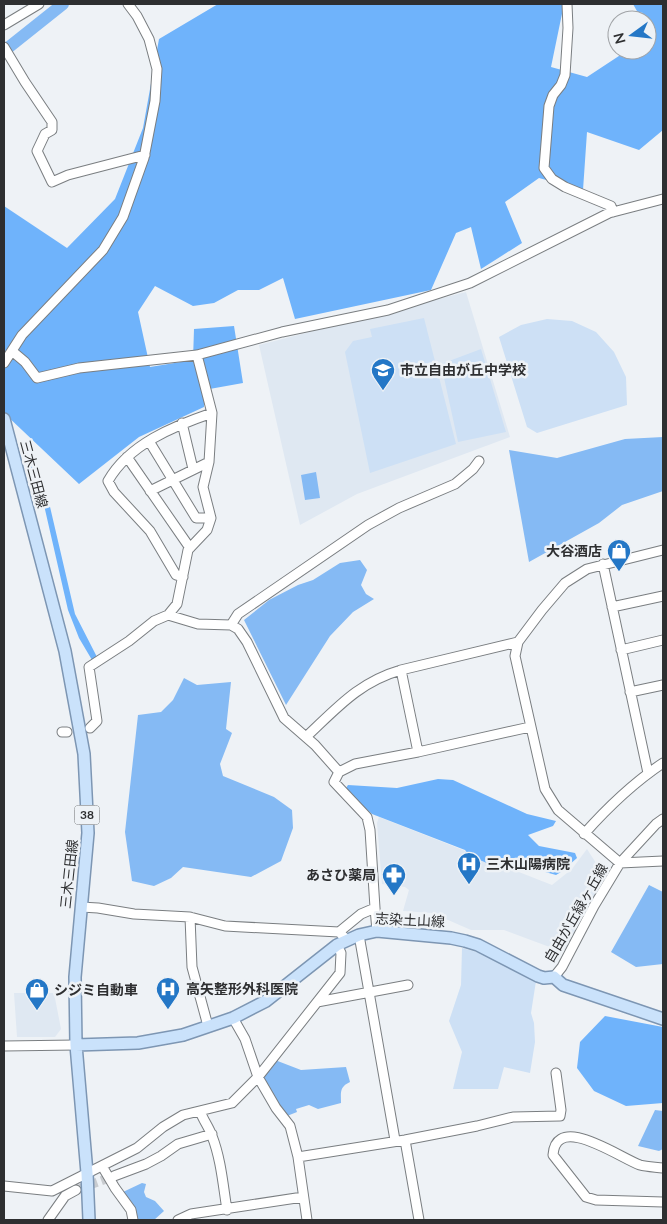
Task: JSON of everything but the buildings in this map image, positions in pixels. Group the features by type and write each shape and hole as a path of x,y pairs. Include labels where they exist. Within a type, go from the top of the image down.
{"main road":[{"name":"三木三田線","path":"4,419 65,651 84,754 88,833 75,977 76,1045 89,1220"},
{"name":"志染土山線","path":"76,1045 138,1043 183,1035 233,1018 266,1001 341,939 377,932 451,938 478,945 538,976 544,978 554,976 563,985 663,1019"}],"street":[{"path":"4,25 39,4"},
{"path":"4,363 22,335 103,250 123,217 145,155 156,101 156,69 149,39 137,16 128,4"},
{"path":"567,4 568,28 565,75 561,85 552,95 549,106 544,168 552,179 565,187 611,206 613,212"},
{"path":"5,49 52,122 52,130 45,134 37,150 52,182 145,155"},
{"path":"12,351 25,362 37,378 80,368 197,355 282,332 388,310 470,282 613,212 663,199"},
{"path":"90,728 97,721 89,667 129,641 154,621 168,615 178,604 190,548 207,530 211,518 203,487 209,462 212,413 197,355"},
{"path":"183,577 176,575 150,531 114,492 108,481 114,471 127,457 149,441 182,423 212,413"},
{"path":"182,423 193,469"},
{"path":"149,441 196,518 211,518"},
{"path":"127,457 190,548"},
{"path":"231,625 238,614 368,525 399,508 455,484 474,469 479,461"},
{"path":"150,491 209,462"},
{"path":"663,550 587,569 566,583 542,610 518,642 515,656 545,790 558,810 620,864 663,861"},
{"path":"603,564 648,773"},
{"path":"612,607 663,596"},
{"path":"168,615 198,624 231,625 238,630 247,642 284,718 306,737 339,772"},
{"path":"621,650 663,640"},
{"path":"306,737 359,688 388,674 518,642"},
{"path":"401,670 418,752"},
{"path":"630,692 663,685"},
{"path":"377,932 370,830 367,817 334,782 339,772 355,764 530,727"},
{"path":"584,834 611,804 663,763"},
{"name":"自由が丘緑ヶ丘線","path":"554,976 562,967 594,906 620,864 656,824 663,819"},
{"path":"80,907 134,914 190,917 225,926 341,939"},
{"path":"4,1186 52,1191 136,1148 163,1127 183,1115 232,1103 258,1078 340,973 341,939 361,914 375,908"},
{"path":"190,917 192,967 208,1026"},
{"path":"359,935 395,1140"},
{"path":"317,1002 408,985"},
{"path":"233,1018 246,1039 258,1078 276,1108 290,1126 298,1157 307,1220"},
{"path":"4,1046 76,1045"},
{"path":"298,1157 395,1140 405,1140 478,1126 512,1117 560,1116 561,1110 556,1073"},
{"path":"200,1111 203,1120 212,1134 217,1151 227,1210"},
{"path":"114,1176 146,1164 178,1144 212,1134"},
{"path":"663,1168 641,1165 574,1136 560,1138 554,1145 553,1154 586,1197 596,1200 663,1202"},
{"path":"405,1140 419,1220"},
{"path":"102,1166 114,1188 131,1210 133,1220"},
{"path":"48,1220 65,1196 76,1190"},
{"path":"178,1220 191,1214 207,1216 227,1210 303,1197"}],"shaded area":[{"path":"218,4 564,4 551,67 587,77 613,60 657,60 657,10 636,10 633,4 663,4 663,130 639,150 587,132 583,190 539,178 505,202 522,243 481,269 471,227 456,233 431,290 295,319 283,278 259,290 238,290 214,303 193,306 155,286 138,312 150,367 193,360 194,329 234,326 243,383 204,390 204,407 139,437 79,484 4,413 4,206 67,248 115,199 143,128 159,39"},
{"name":"市立自由が丘中学校","path":"466,292 510,437 357,494 300,525 259,345"},
{"path":"424,318 456,444 370,473 345,352 353,341 372,337 370,329"},
{"path":"547,319 572,321 596,332 614,352 626,377 627,405 537,433 527,427 499,337 521,325"},
{"path":"481,349 506,432 458,442 441,364"},
{"path":"663,437 663,491 622,505 599,523 529,562 509,450 557,458 625,439"},
{"path":"25,450 44,481 75,614 97,657 92,660 79,638 68,610 37,477 24,458"},
{"path":"316,472 320,498 305,500 301,475"},
{"path":"360,560 367,570 361,585 366,594 374,599 353,612 330,636 286,705 244,620 269,600 298,585 313,580 340,563"},
{"path":"184,678 197,685 231,682 226,729 232,733 220,764 223,776 274,797 292,810 293,828 281,861 251,877 183,867 171,878 154,886 132,881 125,832 138,715 161,712 173,700"},
{"path":"438,779 453,780 527,814 556,821 553,826 528,835 539,846 575,853 577,858 556,875 531,868 499,868 470,856 465,850 372,814 346,788 348,785 397,788"},
{"name":"三木山陽病院","path":"379,817 552,885 572,869 587,849 605,877 563,952 504,930 471,930 432,913 403,911 409,890 405,887 382,884 377,823"},
{"path":"649,885 663,892 663,964 636,967 611,952"},
{"path":"462,948 485,954 536,981 531,1013 534,1023 535,1042 530,1073 504,1067 498,1089 453,1089 462,1052 449,1021 461,985"},
{"name":"シジミ自動車","path":"14,993 54,993 61,1029 55,1037 17,1037"},
{"path":"605,1016 663,1027 663,1103 626,1106 594,1091 577,1068 580,1042"},
{"path":"275,1060 301,1070 346,1067 350,1082 342,1088 341,1103 318,1109 309,1105 296,1109 297,1112 287,1116 263,1079 263,1076"},
{"path":"655,1110 663,1111 663,1149 659,1151 638,1146"},
{"path":"142,1183 146,1184 144,1192 146,1197 155,1201 164,1211 154,1220 137,1220 134,1208 123,1192"}],"waterway":[{"path":"4,51 63,4"}],"tunnel":[{"path":"76,1190 114,1176"}],"place":[{"name":"市立自由が丘中学校","path":"383,391"},
{"name":"大谷酒店","path":"619,572"},
{"name":"三木山陽病院","path":"469,885"},
{"name":"あさひ薬局","path":"394,896"},
{"name":"高矢整形外科医院","path":"168,1010"},
{"name":"シジミ自動車","path":"37,1011"}]}
